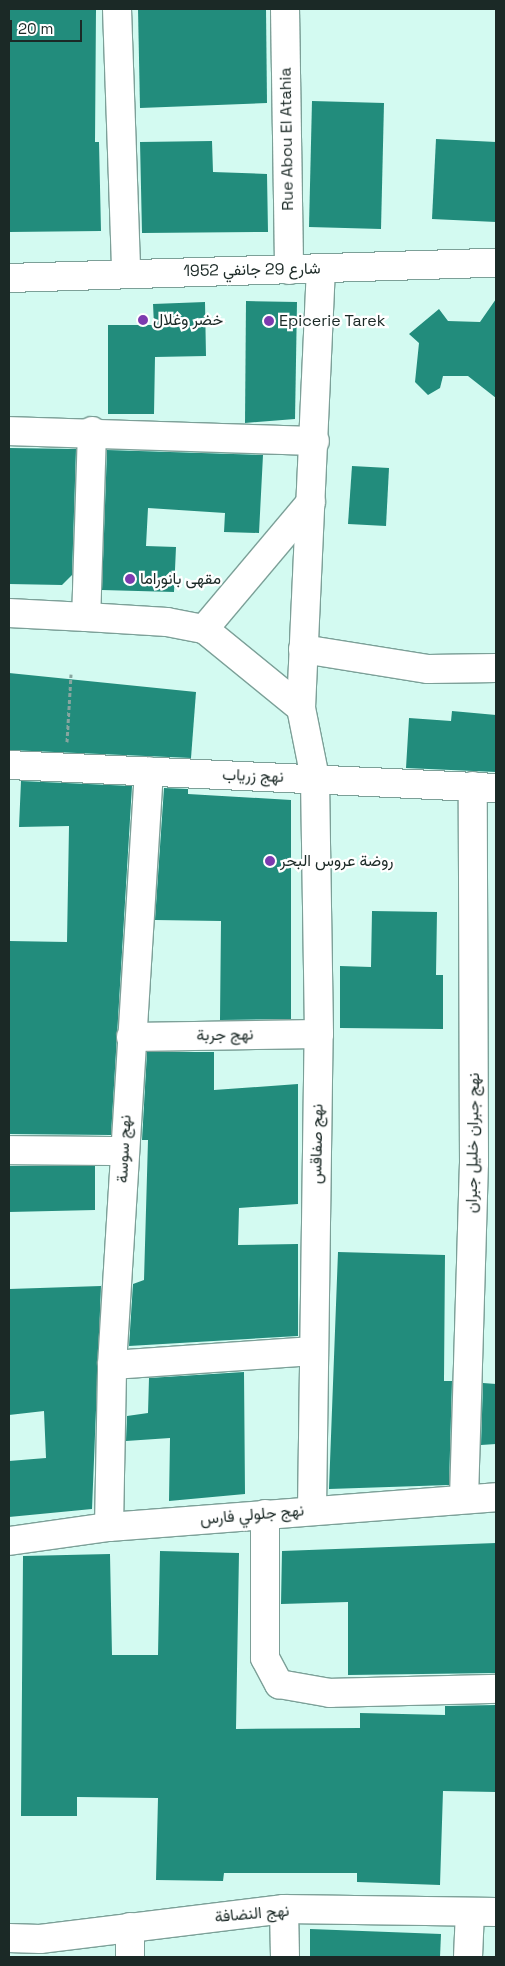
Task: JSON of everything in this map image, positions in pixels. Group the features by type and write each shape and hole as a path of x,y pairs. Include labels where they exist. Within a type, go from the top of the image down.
{"street":[{"path":"117,9 126,273"},
{"name":"Rue Abou El Atahia","path":"285,9 289,270"},
{"name":"شارع 29 جانفي 1952","path":"9,278 496,263"},
{"name":"نهج صفاقس","path":"312,1510 319,1034 315,778 301,708 315,441 321,269"},
{"path":"9,431 92,431 315,441"},
{"path":"86,616 92,431"},
{"path":"204,629 311,502"},
{"path":"9,613 167,622 204,629 301,708"},
{"path":"303,649 428,669 496,668"},
{"name":"نهج زرياب","path":"9,765 484,787"},
{"name":"نهج سوسة","path":"109,1527 112,1366 131,1036 149,771"},
{"name":"نهج جبران خليل جبران","path":"464,1499 485,1164 484,787"},
{"name":"نهج جربة","path":"131,1036 319,1034"},
{"path":"9,1150 124,1151"},
{"path":"112,1366 314,1351"},
{"name":"نهج جلولي فارس","path":"9,1542 109,1527 496,1497"},
{"path":"265,1514 265,1658 279,1684 330,1693 496,1689"},
{"path":"284,1910 285,1957"},
{"name":"نهج النضافة","path":"9,1938 39,1948 130,1926 284,1910 496,1912"},
{"path":"468,1957 470,1912"},
{"path":"130,1926 130,1957"}],"path":[{"path":"65,767 71,674"}],"building":[{"path":"9,9 96,9 95,142 99,142 101,231 9,232"},
{"path":"138,9 266,9 267,103 140,108"},
{"path":"312,101 384,103 381,229 309,227"},
{"path":"436,139 496,142 496,222 432,219"},
{"path":"212,141 213,172 267,174 268,232 142,233 140,142"},
{"path":"496,299 496,398 468,376 443,376 440,388 428,395 415,382 419,343 409,334 439,309 448,321 480,322"},
{"path":"246,301 297,302 295,419 245,423"},
{"path":"205,302 206,356 155,357 154,414 108,414 108,325 154,325 153,304"},
{"path":"9,448 76,449 72,575 62,585 9,584"},
{"path":"107,450 263,455 259,533 224,532 225,513 148,508 146,546 176,547 174,592 102,590"},
{"path":"352,466 389,468 386,526 348,524"},
{"path":"9,673 196,692 191,758 9,750"},
{"path":"452,711 496,715 496,772 406,768 409,718 451,721"},
{"path":"21,781 132,786 111,1135 9,1134 9,941 67,942 69,826 19,827"},
{"path":"164,788 188,789 188,794 291,800 291,1019 220,1020 221,921 155,920"},
{"path":"372,911 437,912 436,975 443,975 443,1029 340,1028 340,966 371,967"},
{"path":"147,1052 214,1052 214,1090 298,1084 298,1204 239,1208 238,1245 298,1244 298,1336 129,1346 133,1284 144,1280 148,1140 142,1140"},
{"path":"9,1166 95,1166 95,1210 9,1212"},
{"path":"338,1252 445,1255 444,1381 452,1381 449,1485 329,1489"},
{"path":"101,1286 92,1509 9,1517 9,1461 46,1458 44,1411 9,1415 9,1289"},
{"path":"244,1372 245,1494 169,1501 170,1438 126,1441 127,1416 148,1413 149,1378"},
{"path":"483,1383 496,1384 496,1444 481,1445"},
{"path":"496,1543 496,1673 348,1675 348,1602 281,1604 282,1551"},
{"path":"160,1551 239,1553 236,1729 360,1728 360,1713 445,1715 445,1706 496,1705 496,1792 443,1791 440,1885 357,1882 357,1873 224,1873 223,1881 156,1880 158,1798 77,1797 77,1816 21,1816 23,1556 110,1554 112,1655 158,1655"},
{"path":"310,1929 441,1934 440,1957 310,1957"}],"place":[{"name":"خضر وغلال","path":"143,320"},
{"name":"Epicerie Tarek","path":"269,321"},
{"name":"مقهى بانوراما","path":"130,579"},
{"name":"روضة عروس البحر","path":"270,861"}]}
